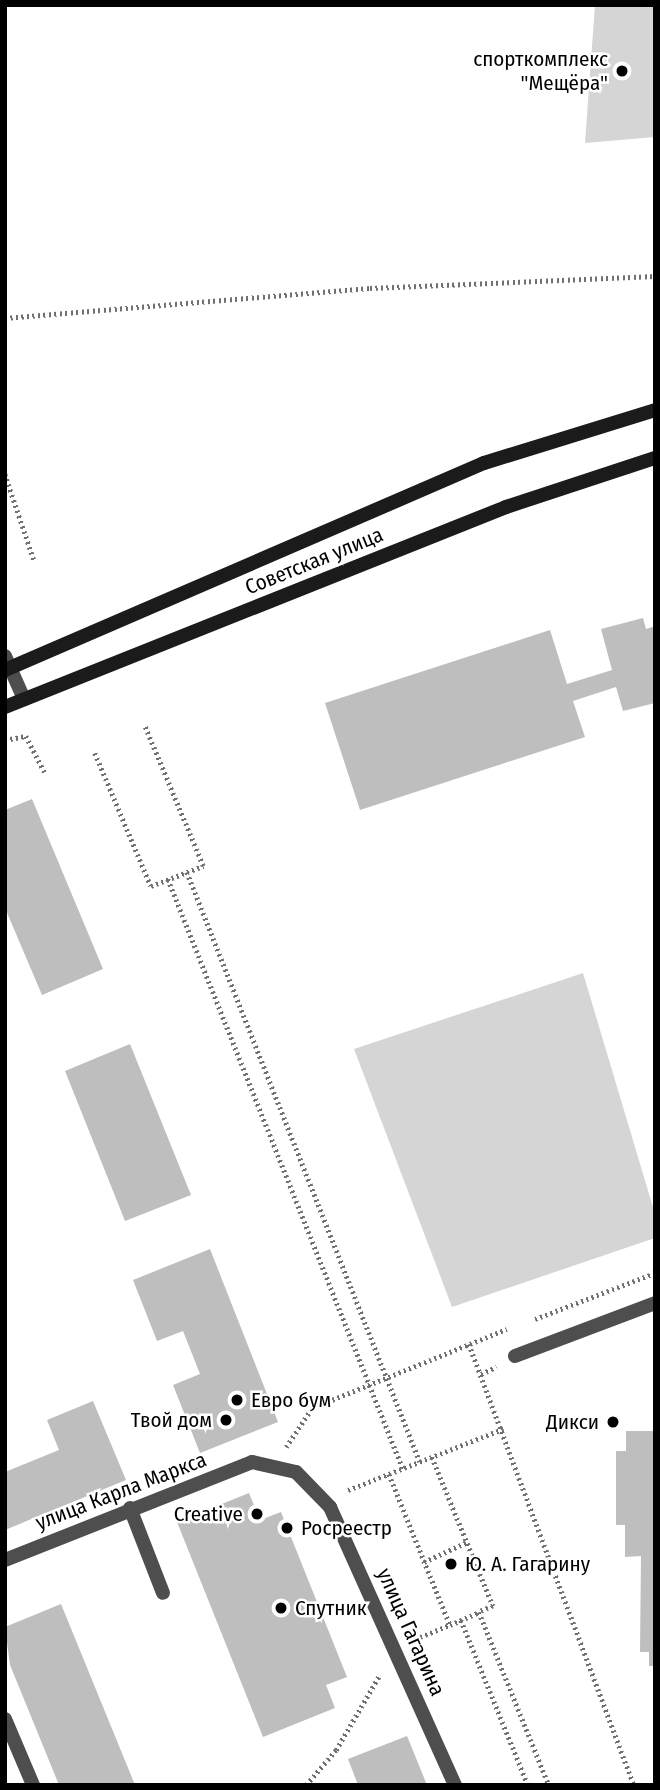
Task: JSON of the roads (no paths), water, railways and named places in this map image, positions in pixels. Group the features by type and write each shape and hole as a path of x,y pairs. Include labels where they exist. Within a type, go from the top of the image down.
{"main road":[{"name":"Советская улица","path":"7,665 484,463 655,410"},
{"name":"Советская улица","path":"24,699 506,507 655,458"},
{"path":"5,707 24,699"}],"street":[{"name":"Советская улица","path":"7,665 24,699"},
{"path":"515,1356 655,1303"},
{"name":"улица Гагарина","path":"253,1462 296,1472 324,1500 395,1647 455,1785"},
{"name":"улица Карла Маркса","path":"5,1560 130,1508 253,1462"},
{"path":"130,1508 163,1593"},
{"path":"5,1718 33,1785"}],"place":[{"name":"спорткомплекс \"Мещёра\"","path":"622,71"},
{"name":"Евро бум","path":"237,1400"},
{"name":"Твой дом","path":"226,1420"},
{"name":"Дикси","path":"613,1422"},
{"name":"Creative","path":"257,1514"},
{"name":"Росреестр","path":"287,1528"},
{"name":"Ю. А. Гагарину","path":"451,1564"},
{"name":"Спутник","path":"281,1608"}]}
